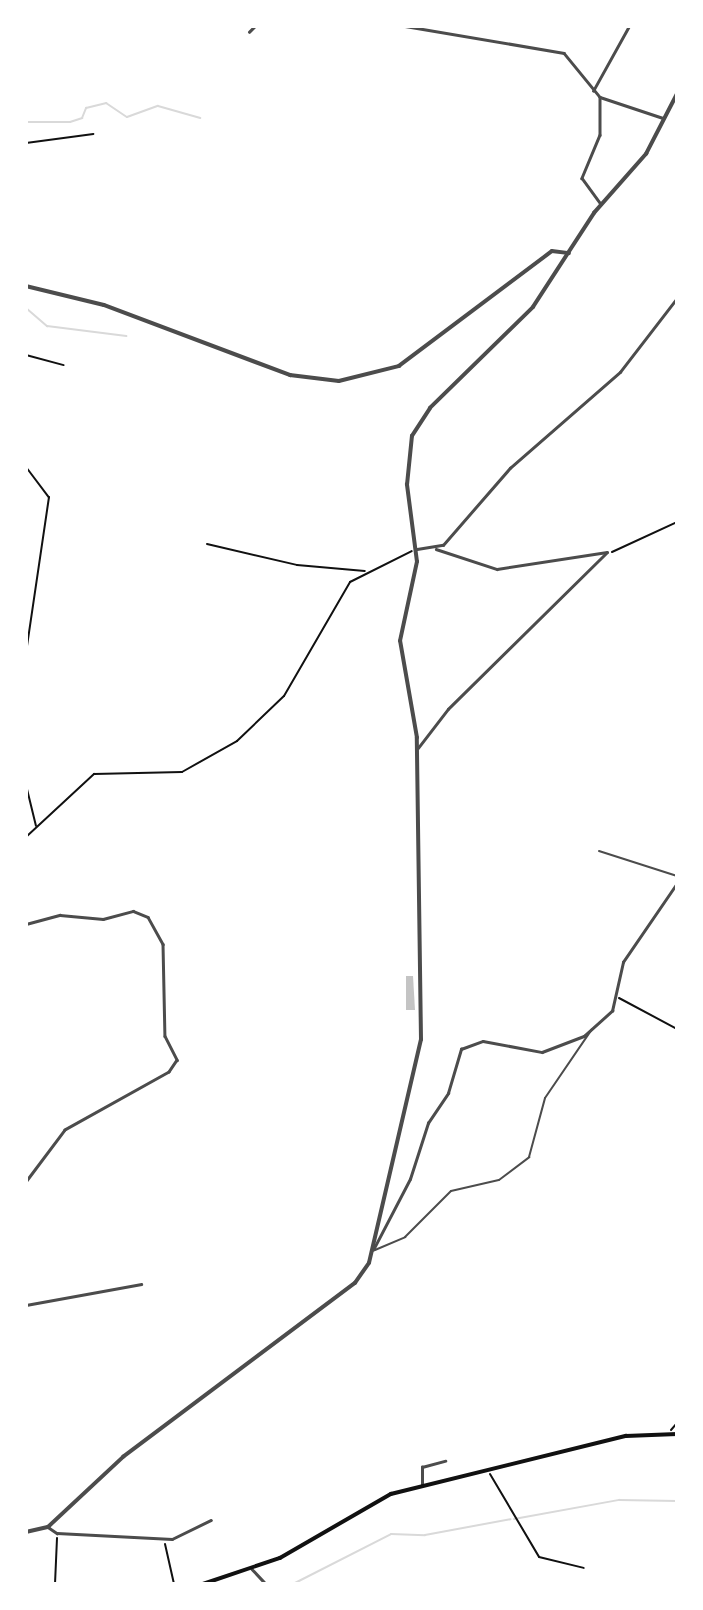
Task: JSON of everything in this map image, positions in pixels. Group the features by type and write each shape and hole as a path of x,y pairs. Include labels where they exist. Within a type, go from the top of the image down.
{"main road":[{"path":"203,1584 252,1569 371,1501 422,1485 626,1436 677,1434"}],"street":[{"path":"249,33 255,26"},
{"path":"405,26 554,48 600,97 663,118"},
{"path":"593,92 629,26"},
{"path":"374,1250 421,1040 418,748 400,641 416,550 407,485 414,430 528,314 601,204 646,154 677,94"},
{"path":"600,97 601,130 582,178 601,204"},
{"path":"26,286 104,305 199,344 302,378 373,376 414,356 552,251 569,253"},
{"path":"436,549 510,468 620,372 677,298"},
{"path":"416,550 436,549 497,569 607,552"},
{"path":"418,748 448,709 607,552"},
{"path":"26,1532 48,1527 237,1367 355,1283 410,1179 426,1127 448,1093 461,1049 483,1041 550,1051 593,1029 618,997 624,962 677,883"},
{"path":"26,924 64,915 103,919 134,911 148,917 163,944 165,1036 177,1060 169,1072 62,1132 26,1182"},
{"path":"26,1305 141,1284"},
{"path":"422,1485 422,1467 445,1461"},
{"path":"48,1527 57,1533 164,1539 195,1533 211,1520"},
{"path":"252,1569 266,1584"}],"lane":[{"path":"599,851 677,876"},
{"path":"374,1250 405,1237 451,1191 499,1180 529,1157 545,1098 593,1029"}],"path":[{"path":"26,143 93,134"},
{"path":"26,355 64,365"},
{"path":"26,467 49,498 26,653"},
{"path":"607,552 677,522"},
{"path":"207,544 297,565 366,571"},
{"path":"26,837 94,774 182,772 237,741 284,696 338,596 366,571 416,550"},
{"path":"26,785 37,827"},
{"path":"618,997 677,1029"},
{"path":"669,1434 677,1423"},
{"path":"488,1469 539,1557 584,1568"},
{"path":"55,1584 57,1533"},
{"path":"164,1539 174,1584"}],"building":[{"path":"406,976 413,976 415,1010 406,1010"}],"waterway":[{"path":"26,122 70,122 82,118 86,108 106,103 127,117 158,106 200,118"},
{"path":"26,308 47,326 126,336"},
{"path":"514,1519 619,1500 677,1501"},
{"path":"293,1584 391,1534 425,1535 511,1519"}]}
